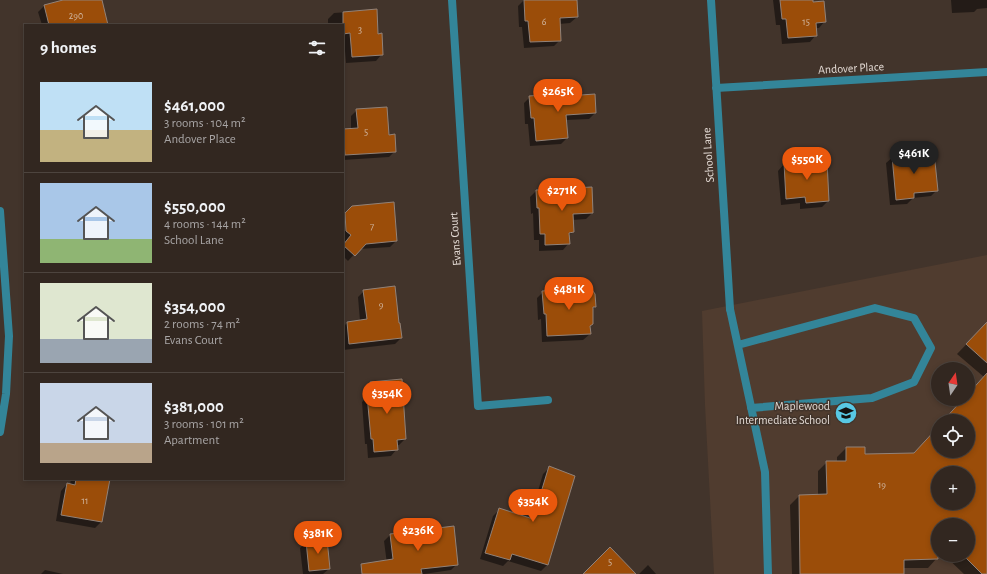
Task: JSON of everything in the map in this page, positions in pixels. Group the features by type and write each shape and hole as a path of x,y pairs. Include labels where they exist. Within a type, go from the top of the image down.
{"street":[{"name":"Evans Court","path":"452,0 478,406 548,400"},
{"name":"School Lane","path":"711,0 730,309 765,472 768,574"},
{"name":"Andover Place","path":"716,88 987,72"},
{"path":"0,211 8,336 6,394 0,432"},
{"path":"738,345 875,308 914,318 932,348 914,382 872,398 751,408"}],"shaded area":[{"name":"Maplewood Intermediate School","path":"987,255 987,574 714,574 705,405 702,311"}],"building":[{"path":"63,0 102,0 108,24 49,24 44,5"},
{"path":"524,0 577,0 578,17 560,18 561,41 530,42 528,21 525,21"},
{"path":"780,0 813,0 813,2 824,1 826,22 816,23 817,36 788,38 786,19 782,19"},
{"path":"377,9 378,34 382,33 383,55 352,57 350,33 344,34 343,12"},
{"path":"581,92 581,95 595,94 596,113 566,115 568,138 536,141 534,118 531,118 529,96"},
{"path":"387,107 389,135 395,134 396,152 345,155 344,129 358,128 356,109"},
{"path":"934,152 938,191 914,193 914,198 896,200 892,156"},
{"path":"827,161 829,201 806,203 805,197 786,199 784,163"},
{"path":"592,187 593,213 573,214 574,232 569,233 570,244 545,245 545,234 540,234 539,208 537,208 536,190"},
{"path":"394,202 397,241 366,244 355,256 344,246 351,235 346,231 345,213 352,206"},
{"path":"395,286 402,338 349,344 347,322 367,319 363,290"},
{"path":"591,288 595,294 596,307 593,307 593,324 590,326 591,334 547,336 546,314 544,314 542,291"},
{"path":"987,322 987,363 966,344"},
{"name":"Maplewood Intermediate School","path":"987,373 987,574 982,574 970,562 975,562 975,518 931,518 931,559 904,560 904,574 800,574 799,495 827,494 826,461 846,461 846,447 865,447 865,454 914,453 931,435 931,458 975,458 975,414 949,414 957,406 975,406 975,386"},
{"path":"402,379 406,439 397,440 398,450 374,452 373,439 371,439 367,395 371,395 370,382"},
{"path":"549,466 575,476 548,565 512,554 510,560 485,553 499,508 533,519"},
{"path":"76,480 110,480 102,522 61,515 67,483 75,485"},
{"path":"454,526 458,565 421,569 422,574 362,574 361,564 393,559 390,534"},
{"path":"327,539 330,569 309,571 306,541"},
{"path":"610,547 636,574 583,574"}],"place":[{"name":"Maplewood Intermediate School","path":"846,413"}]}
